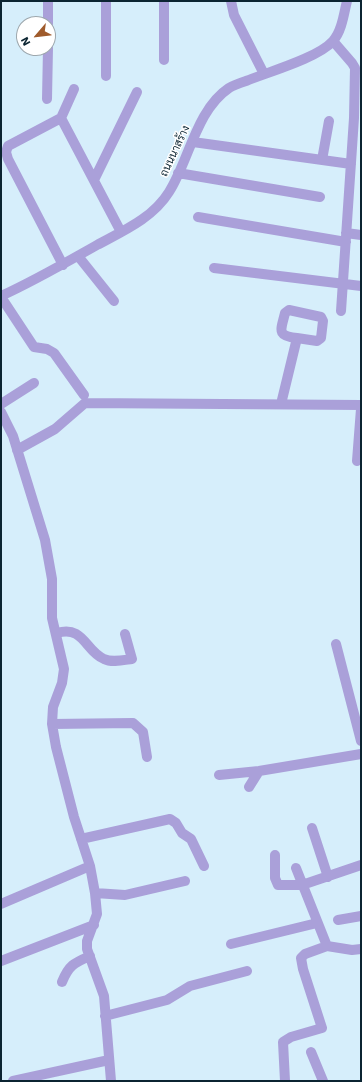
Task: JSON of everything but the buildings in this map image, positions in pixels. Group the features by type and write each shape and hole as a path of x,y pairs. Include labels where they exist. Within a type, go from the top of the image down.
{"street":[{"path":"48,1 48,16"},
{"path":"106,1 106,76"},
{"path":"164,1 164,60"},
{"path":"231,1 234,15 264,74"},
{"path":"341,312 351,164 356,150 358,118 355,68 333,41 344,15 347,1"},
{"name":"ถนนนาสร้าง","path":"1,297 64,265 141,221 154,210 169,192 204,117 216,101 229,88 310,56 333,41"},
{"path":"47,99 48,56"},
{"path":"64,265 8,159 6,152 8,146 61,118 74,89"},
{"path":"94,180 137,92"},
{"path":"61,118 121,232"},
{"path":"322,160 329,121"},
{"path":"193,142 351,164"},
{"path":"178,173 320,197"},
{"path":"198,217 346,237 361,235"},
{"path":"78,256 114,301"},
{"path":"214,268 361,286"},
{"path":"1,297 34,347 48,349 54,353 84,395"},
{"path":"281,404 297,338"},
{"path":"1,404 34,383"},
{"path":"17,450 54,429 85,403 361,405"},
{"path":"357,461 361,409"},
{"path":"1,412 17,450 45,540 52,579 52,613 64,669 62,682 53,707 52,724 56,747 81,839 90,866 95,893 97,914 87,941 90,956 104,996 111,1081"},
{"path":"57,633 64,631 80,636 103,659 110,661 132,659 125,634"},
{"path":"336,644 361,741"},
{"path":"52,724 133,723 143,732 147,757"},
{"path":"219,775 259,771 361,754"},
{"path":"249,787 259,771"},
{"path":"81,839 170,819 176,823 182,834 191,839 204,866"},
{"path":"312,828 328,877"},
{"path":"275,855 277,884 302,886 361,865"},
{"path":"1,904 90,866"},
{"path":"296,868 327,946"},
{"path":"95,893 125,895 185,882"},
{"path":"338,920 361,916"},
{"path":"231,944 318,923"},
{"path":"1,961 94,925"},
{"path":"286,1081 283,1042 291,1037 322,1028 301,958 305,954 327,946 347,950 361,948"},
{"path":"62,982 67,969 74,963 90,956"},
{"path":"105,1016 168,1000 190,986 247,972"},
{"path":"312,1052 323,1081"},
{"path":"13,1081 109,1060"}]}
